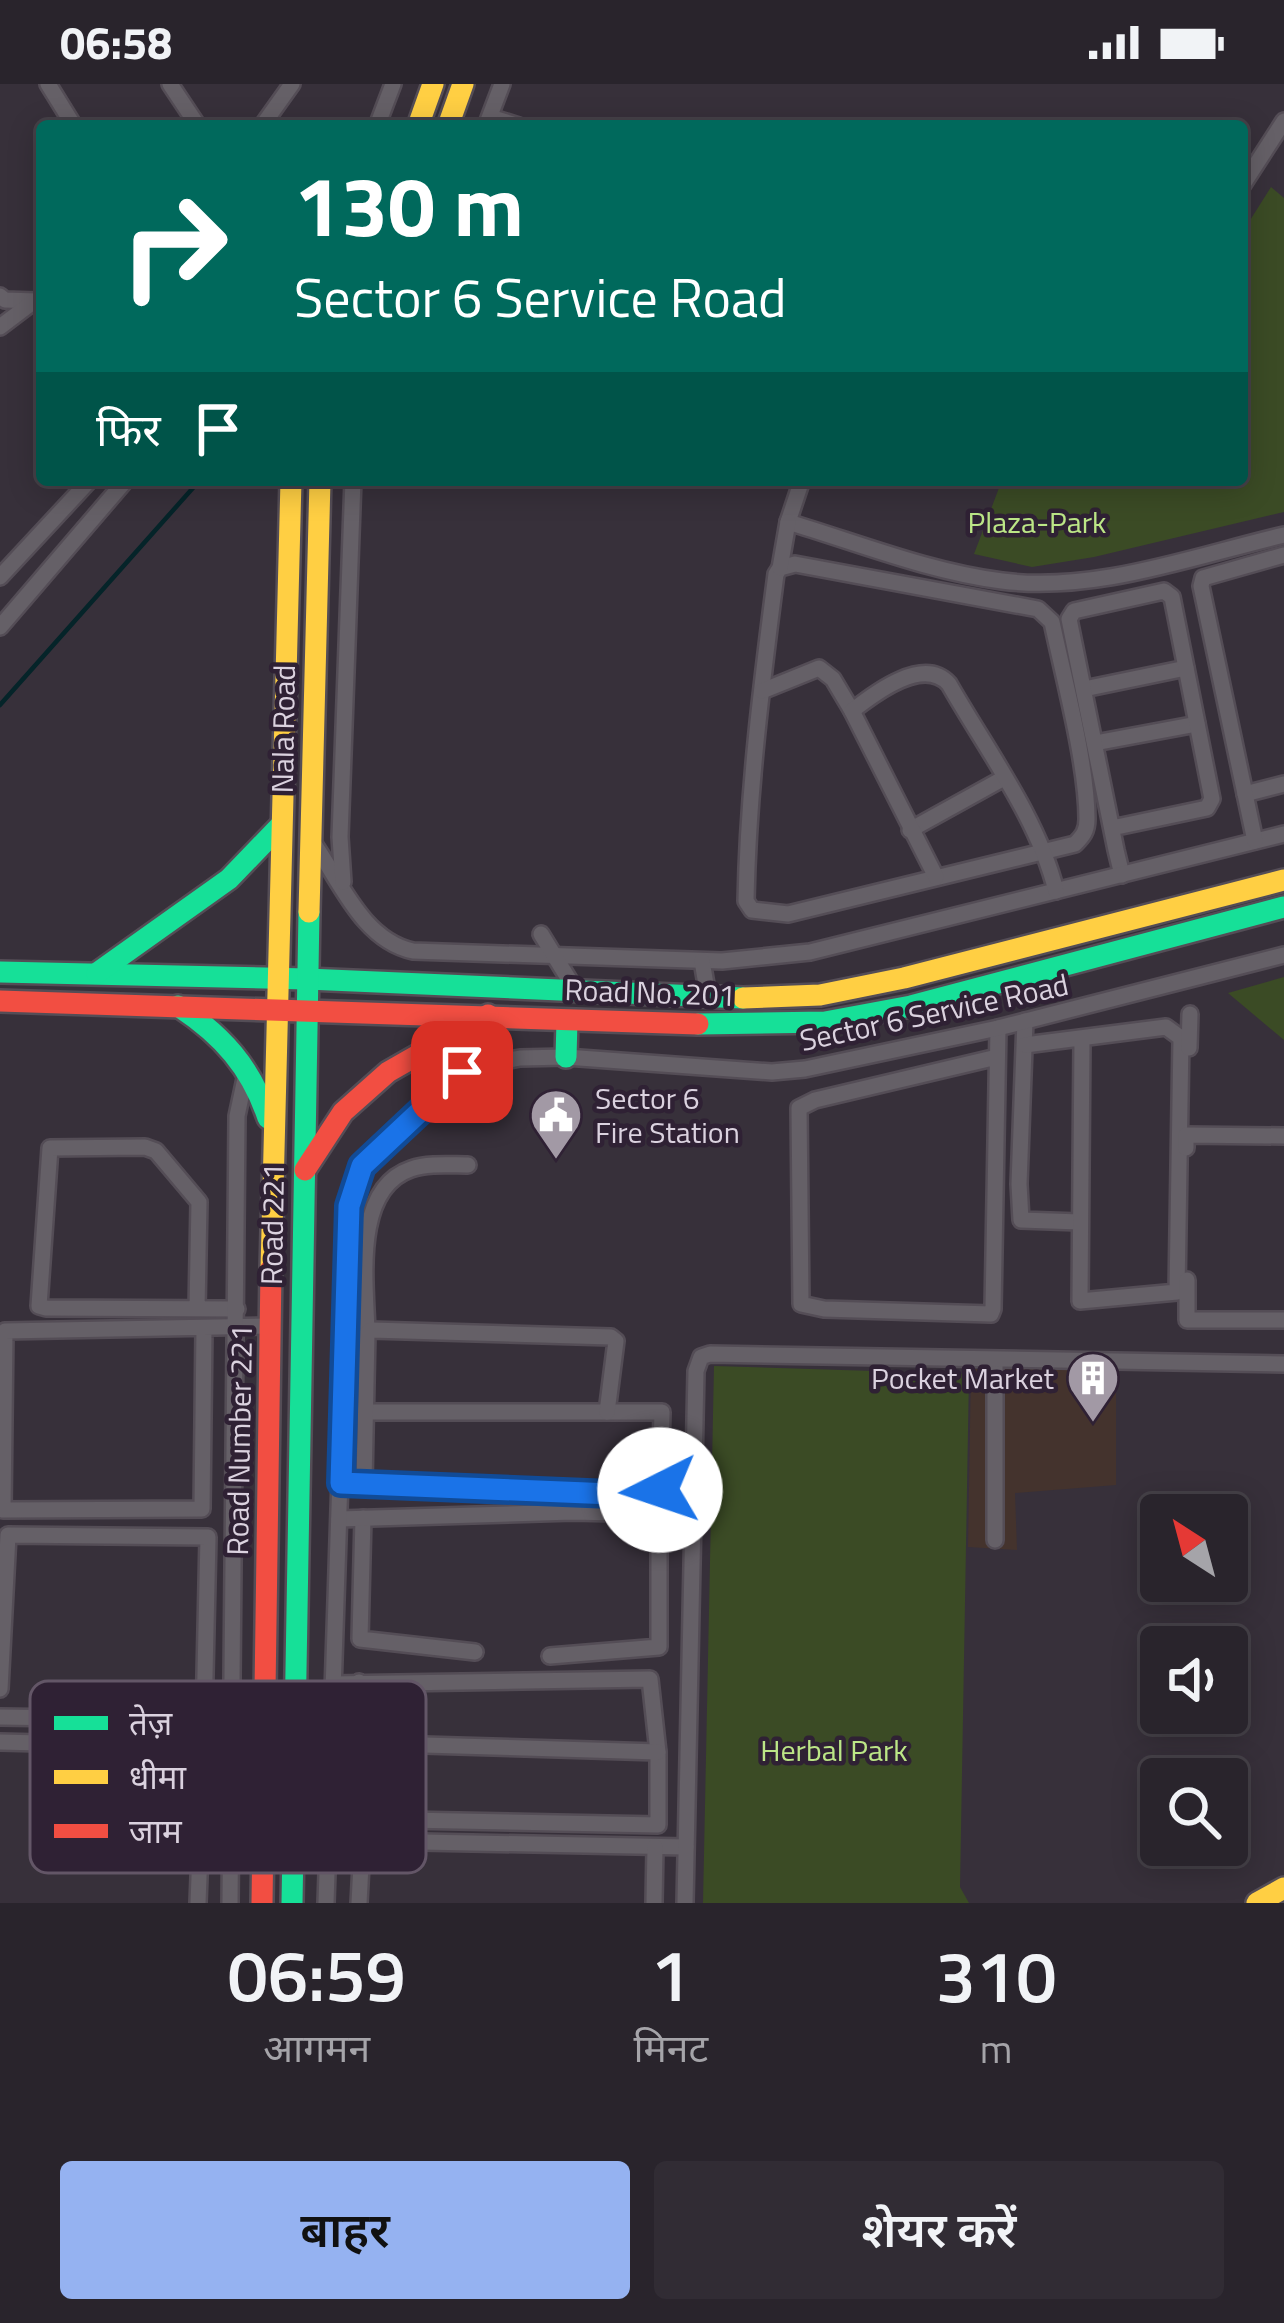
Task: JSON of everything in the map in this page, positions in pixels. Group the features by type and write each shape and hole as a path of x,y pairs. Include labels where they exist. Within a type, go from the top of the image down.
{"main road":[{"path":"420,120 433,84"},
{"path":"450,120 463,84"},
{"name":"Nala Road","path":"277,978 291,486"},
{"name":"Nala Road","path":"307,979 320,486"},
{"path":"97,973 229,879 281,824"},
{"name":"Road No. 201","path":"0,972 708,996 820,995 904,978 1284,880"},
{"name":"Road No. 201","path":"0,1001 567,1021 825,1022 910,1006 1284,907"},
{"name":"Road Number 221","path":"265,1681 277,978"},
{"name":"Road 221","path":"295,1681 307,979"},
{"path":"177,1005 209,1025 257,1082 273,1136"},
{"path":"303,1173 343,1112 388,1072 488,1015"},
{"path":"566,1057 567,1021"},
{"name":"Road Number 221","path":"262,1873 262,1903"},
{"name":"Road 221","path":"292,1873 292,1903"},
{"path":"1256,1903 1284,1888"}],"street":[{"path":"48,84 70,120"},
{"path":"170,84 194,120"},
{"path":"266,120 292,84"},
{"path":"378,120 393,84"},
{"path":"488,120 502,84"},
{"path":"1248,177 1284,121"},
{"path":"0,296 5,301 36,304"},
{"path":"0,327 36,305"},
{"path":"0,578 84,486"},
{"path":"0,627 121,486"},
{"path":"344,886 340,837 353,486"},
{"path":"780,568 795,564 1046,615 1059,654 1088,820 1086,832 1075,844 788,914 752,910 746,901 746,882 762,691 776,574 800,486"},
{"path":"788,522 1005,582 1103,579 1284,535"},
{"path":"1256,841 1201,586 1208,575 1284,554"},
{"path":"1112,828 1211,804 1172,597 1164,591 1070,614 1094,743 1112,828 1122,874"},
{"path":"762,691 819,668 826,670 852,710 936,877"},
{"path":"1084,689 1186,668"},
{"path":"852,710 917,673 938,673 949,683 1004,778 1042,850 1056,891"},
{"path":"1094,743 1197,724"},
{"path":"910,830 1004,778"},
{"path":"1245,794 1284,784"},
{"path":"311,838 369,925 392,946 702,961 810,952 1284,834"},
{"path":"541,934 576,991"},
{"path":"466,987 472,952"},
{"name":"Sector 6 Service Road","path":"333,1681 349,1206 362,1166 462,1072 520,1058 566,1057 786,1072 1025,1022 1284,956"},
{"path":"702,961 708,996"},
{"path":"1190,1014 1187,1320 1284,1320"},
{"path":"1025,1022 1021,1220 1080,1222"},
{"path":"997,1058 815,1100 799,1108 801,1304 824,1309 991,1313 998,1028"},
{"path":"1025,1045 1082,1038 1166,1028 1180,1038 1178,1292 1080,1301 1082,1038"},
{"path":"233,1681 236,1116 247,1069"},
{"path":"1186,1135 1284,1136"},
{"path":"197,1309 199,1202 170,1166 145,1147 50,1148 39,1306 197,1309 237,1309"},
{"path":"364,1483 369,1230 380,1193 406,1170 468,1165"},
{"path":"204,1328 202,1509 3,1510 5,1330 270,1326"},
{"path":"367,1333 374,1329 611,1336 616,1341 607,1412"},
{"path":"685,1903 698,1363 710,1354 1284,1364"},
{"path":"995,1361 995,1540"},
{"path":"341,1483 658,1495 664,1414 366,1412"},
{"path":"339,1519 659,1514 659,1647 550,1656"},
{"path":"363,1518 360,1639 475,1652"},
{"path":"0,1689 11,1533 208,1537 205,1681"},
{"path":"426,1683 650,1679 658,1752 656,1828 426,1822"},
{"path":"0,1717 30,1717"},
{"path":"0,1742 30,1743"},
{"path":"426,1745 658,1752"},
{"path":"426,1842 686,1847"},
{"path":"654,1903 655,1847"},
{"path":"198,1903 199,1873"},
{"name":"Sector 6 Service Road","path":"326,1903 327,1873"},
{"path":"359,1903 361,1873"}],"shaded area":[{"path":"971,1369 1116,1370 1116,1485 1015,1493 1017,1550 968,1547"}],"green space":[{"name":"Plaza-Park","path":"1271,187 1284,198 1284,512 1032,567 974,554 1000,486 1248,486 1248,223"},
{"path":"1284,977 1284,1040 1228,993"},
{"name":"Herbal Park","path":"714,1366 969,1374 960,1887 969,1903 703,1903"}],"waterway":[{"path":"0,705 195,486"}],"traffic: fast":[{"path":"97,973 229,879 281,825"},
{"path":"698,1024 825,1022 911,1006 1284,907"},
{"path":"296,1681 309,912"},
{"path":"0,972 307,979 743,998"},
{"path":"178,1006 233,1054 253,1083 268,1118"},
{"path":"566,1057 567,1021"},
{"path":"292,1903 293,1873"}],"traffic: slow":[{"path":"420,120 433,84"},
{"path":"450,120 463,84"},
{"path":"271,1269 291,486"},
{"path":"309,912 320,486"},
{"path":"743,998 820,995 904,978 1284,880"},
{"path":"1257,1903 1284,1888"}],"traffic: jam":[{"path":"0,1001 698,1024"},
{"path":"305,1170 343,1112 388,1072 488,1015"},
{"path":"265,1681 271,1269"},
{"path":"262,1873 262,1903"}],"place":[{"name":"Sector 6 Fire Station","path":"556,1161"},
{"name":"Pocket Market","path":"1093,1424"}],"route":[{"path":"462,1072 362,1166 350,1193 341,1483 636,1495 658,1495 660,1490"}]}
